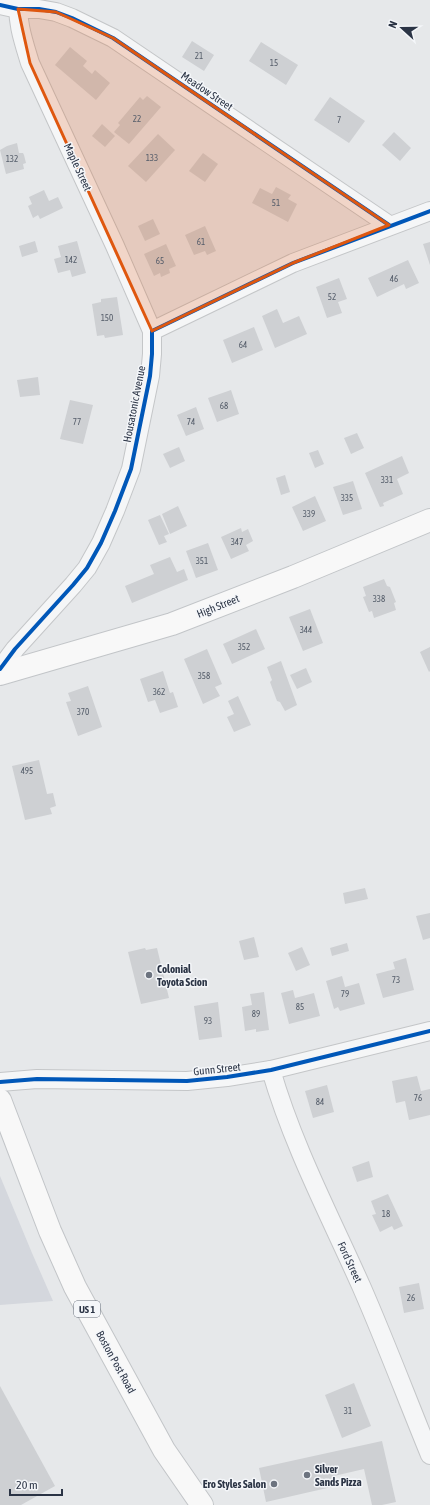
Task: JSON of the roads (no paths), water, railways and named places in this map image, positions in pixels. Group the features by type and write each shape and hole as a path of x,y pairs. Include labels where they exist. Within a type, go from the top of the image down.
{"main road":[{"name":"High Street","path":"0,674 172,624 292,577 430,520"},
{"name":"Boston Post Road","path":"0,1100 50,1232 75,1287 164,1450 202,1505"}],"street":[{"name":"Meadow Street","path":"0,5 18,5 56,12 113,38 390,225"},
{"name":"Maple Street","path":"18,5 22,36 30,63 49,107 115,246 152,330"},
{"path":"152,330 293,263 430,211"},
{"name":"Housatonic Avenue","path":"0,669 15,649 74,585 101,543 115,511 130,469 150,376 152,330"},
{"name":"Gunn Street","path":"0,1082 38,1079 187,1081 233,1077 271,1070 430,1031"},
{"name":"Ford Street","path":"271,1070 299,1148 362,1289 430,1455"}],"place":[{"name":"Colonial Toyota Scion","path":"149,975"},
{"name":"Silver Sands Pizza","path":"307,1475"},
{"name":"Ero Styles Salon","path":"274,1484"}]}
